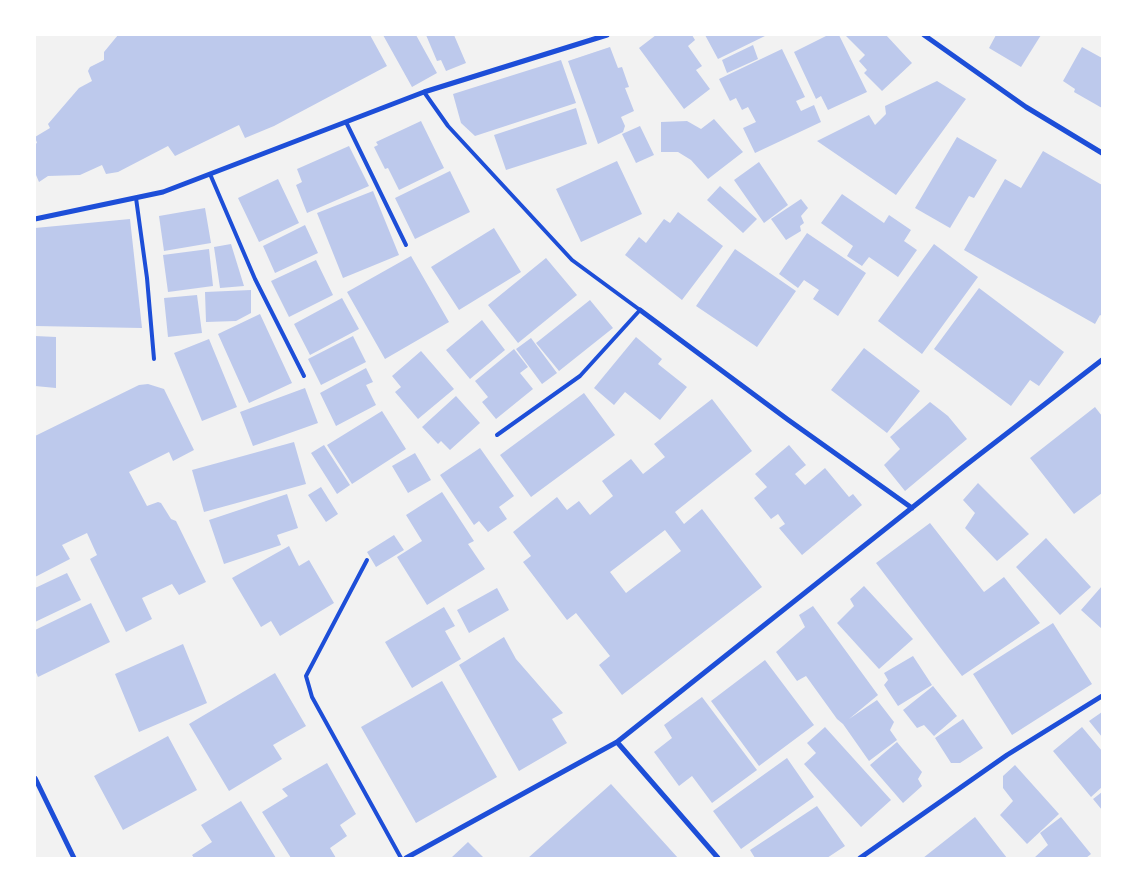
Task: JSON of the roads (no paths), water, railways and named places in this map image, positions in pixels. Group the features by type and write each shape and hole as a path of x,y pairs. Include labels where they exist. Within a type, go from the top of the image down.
{"street":[{"path":"35,219 163,192 424,92 607,35"},
{"path":"924,35 1026,107 1102,153"},
{"path":"640,310 787,419 912,508"},
{"path":"406,858 617,742 1102,360"},
{"path":"860,858 1007,755 1102,696"},
{"path":"617,742 718,858"},
{"path":"35,778 74,858"}],"lane":[{"path":"424,92 448,126 572,260 640,310 580,376 497,436"},
{"path":"346,122 406,245"},
{"path":"210,174 255,279 304,376"},
{"path":"136,198 147,278 154,359"},
{"path":"367,560 306,676 312,696 401,858"}]}
